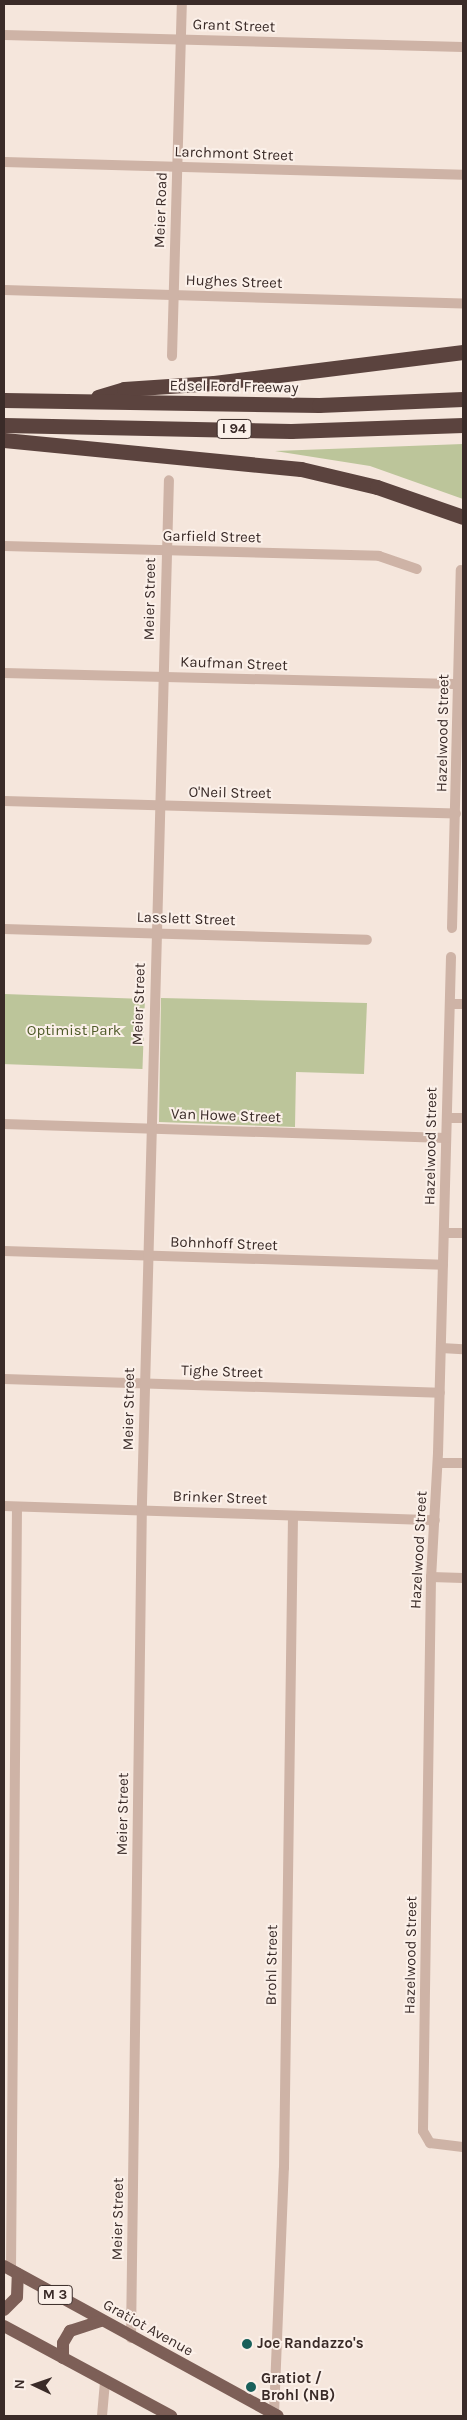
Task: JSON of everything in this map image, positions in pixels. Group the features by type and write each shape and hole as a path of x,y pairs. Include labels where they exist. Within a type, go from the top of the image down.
{"highway":[{"path":"395,361 463,346"},
{"path":"85,402 124,389 395,361 463,352"},
{"name":"Edsel Ford Freeway","path":"4,400 319,405 463,398"},
{"name":"I 94","path":"4,425 338,431 463,425"},
{"path":"4,440 301,469 431,505 463,517"},
{"path":"431,505 463,521"}],"main road":[{"name":"Gratiot Avenue","path":"11,2270 131,2338 276,2415"},
{"path":"4,2310 17,2297 11,2270"},
{"path":"63,2358 63,2343 70,2331 100,2321"},
{"path":"4,2326 171,2416"}],"street":[{"name":"Meier Road","path":"172,356 182,4"},
{"name":"Grant Street","path":"4,35 463,47"},
{"name":"Larchmont Street","path":"4,162 463,175"},
{"name":"Hughes Street","path":"4,290 463,304"},
{"name":"Meier Street","path":"131,2338 147,1256 169,480"},
{"name":"Garfield Street","path":"4,546 379,556 417,570"},
{"name":"Hazelwood Street","path":"452,928 459,874 456,814 460,750 461,570"},
{"name":"Kaufman Street","path":"4,673 461,685"},
{"name":"O'Neil Street","path":"4,801 456,814"},
{"name":"Lasslett Street","path":"4,928 367,940"},
{"name":"Hazelwood Street","path":"451,957 438,1462 431,1577 423,2131 430,2143 463,2147"},
{"path":"450,1004 463,1004"},
{"path":"447,1118 463,1118"},
{"name":"Van Howe Street","path":"4,1124 446,1138"},
{"path":"444,1233 463,1233"},
{"name":"Bohnhoff Street","path":"4,1251 443,1265"},
{"path":"441,1348 463,1349"},
{"name":"Tighe Street","path":"4,1380 440,1393"},
{"path":"438,1462 463,1463"},
{"name":"Brinker Street","path":"4,1506 435,1520"},
{"path":"11,2270 8,2075 17,1507"},
{"name":"Brohl Street","path":"276,2415 284,2168 293,1516"},
{"path":"431,1577 463,1578"},
{"path":"102,2416 105,2381"}],"green space":[{"path":"463,444 463,499 370,466 275,451"},
{"name":"Optimist Park","path":"4,994 145,999 142,1069 4,1064"},
{"path":"161,998 367,1003 364,1074 296,1072 295,1127 159,1122"}],"place":[{"name":"Joe Randazzo's","path":"247,2344"},
{"name":"Gratiot / Brohl (NB)","path":"251,2387"}]}
